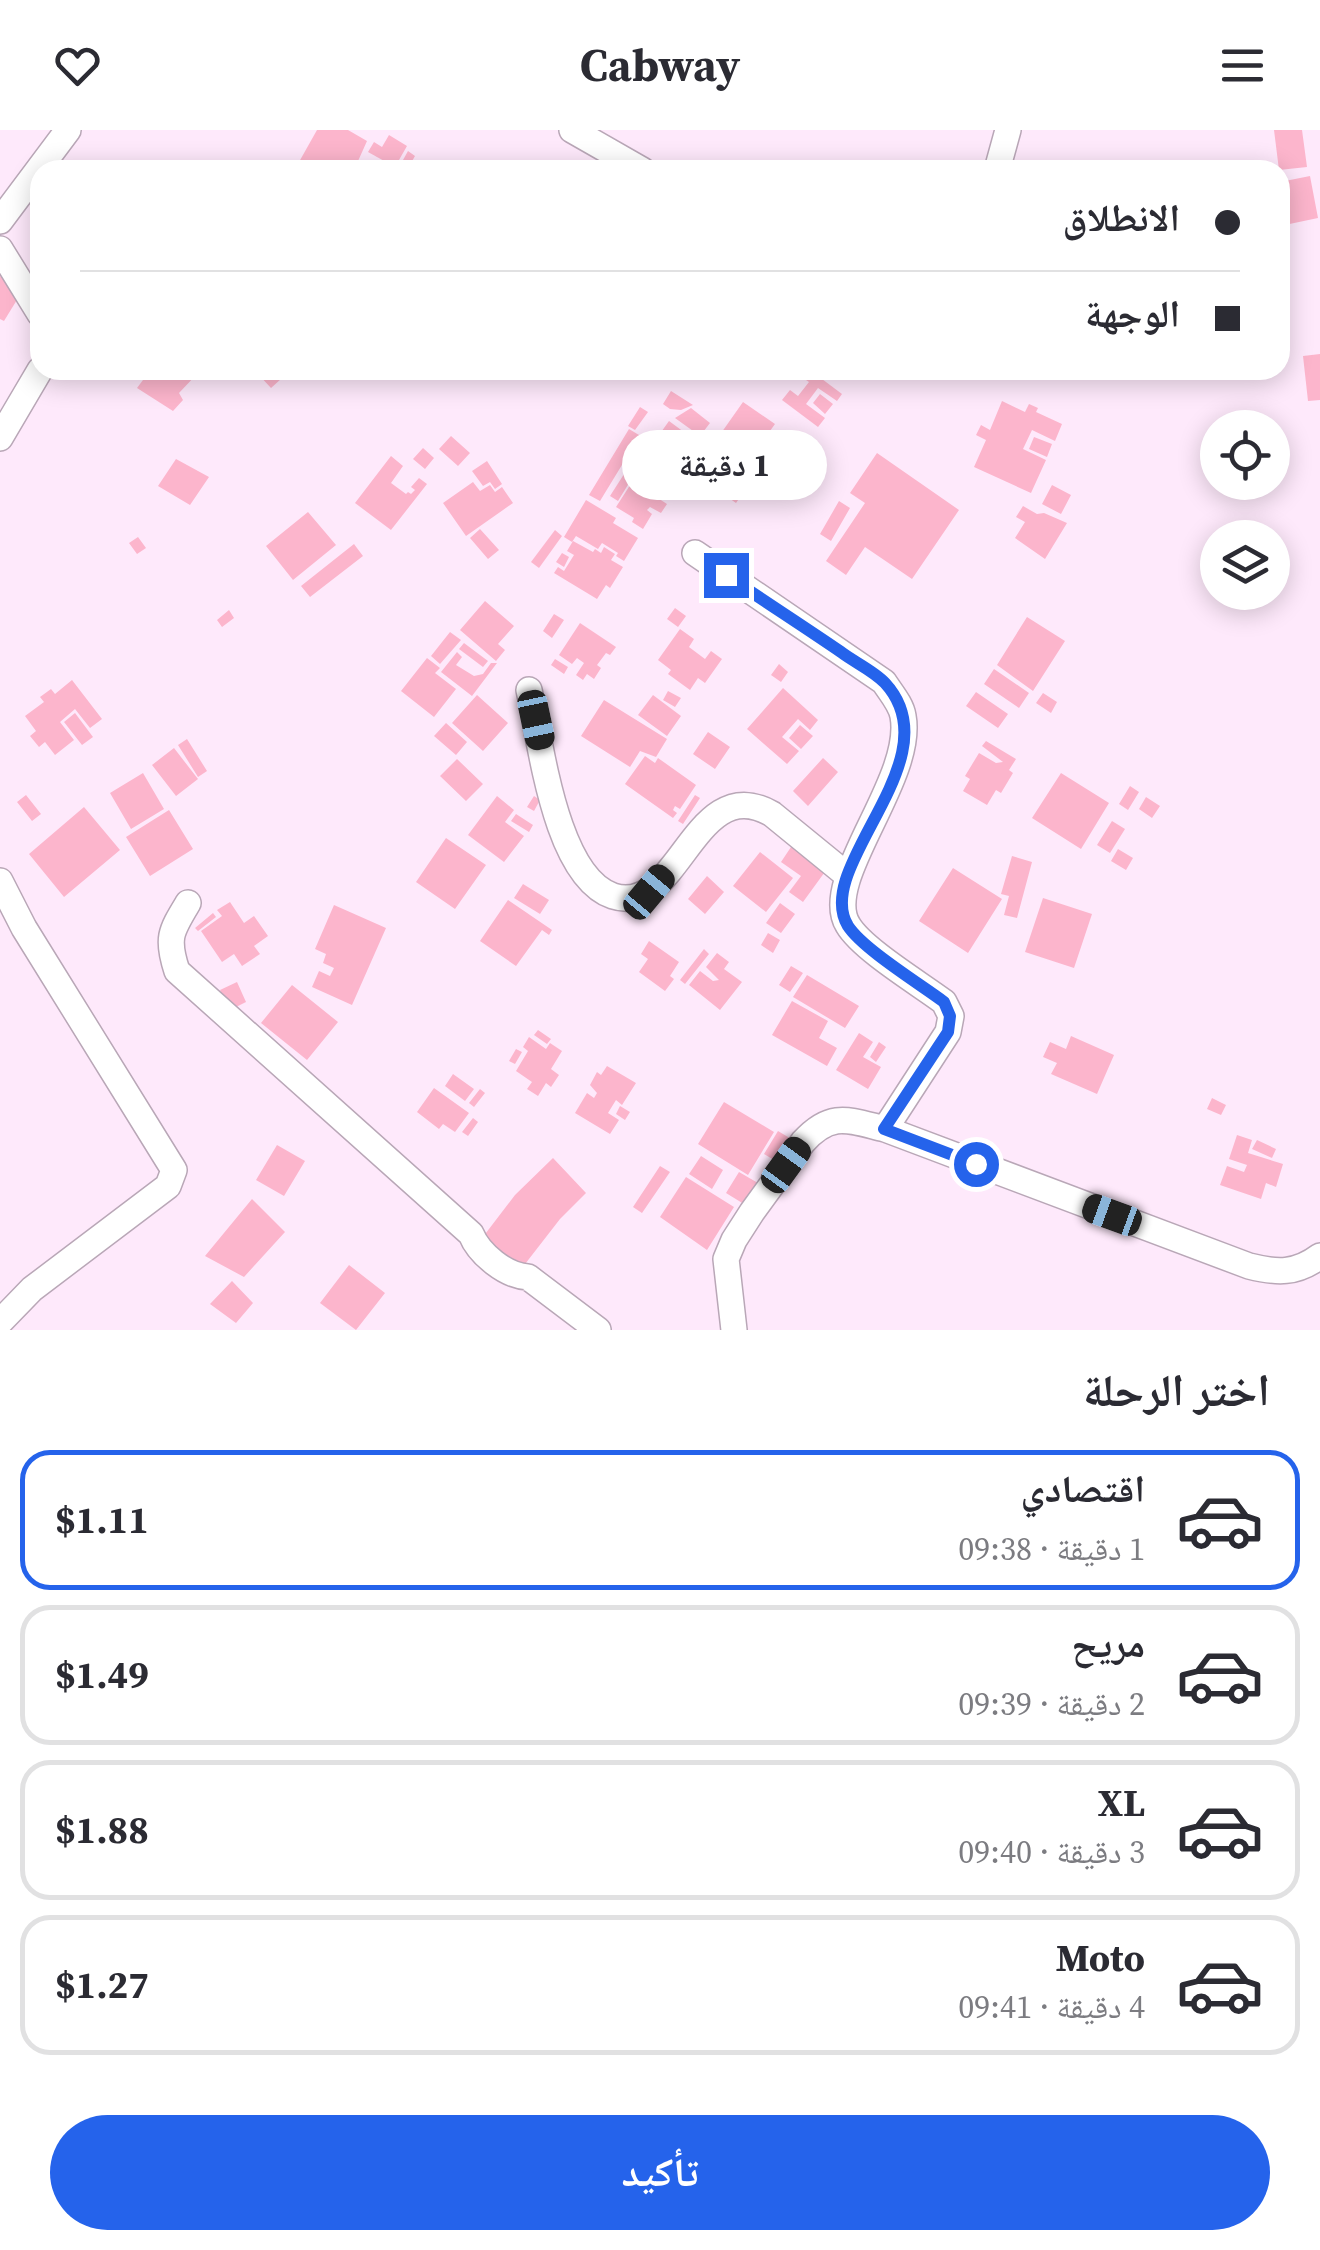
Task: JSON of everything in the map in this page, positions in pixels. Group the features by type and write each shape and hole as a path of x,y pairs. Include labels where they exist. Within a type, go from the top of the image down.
{"street":[{"path":"46,160 68,130"},
{"path":"572,130 624,160"},
{"path":"1000,160 1008,130"},
{"path":"0,222 30,181"},
{"path":"0,249 30,298"},
{"path":"0,438 34,380"},
{"path":"695,553 884,682 902,711 903,750 898,769 848,876 843,898 847,924 863,941 944,1002 950,1016 948,1032 884,1129"},
{"path":"529,690 560,823 576,866 606,893 628,899 649,892 715,815 738,806 761,808 772,814 848,876"},
{"path":"0,881 24,928 174,1170 174,1176 149,1202 32,1289 0,1322"},
{"path":"188,903 170,932 170,950 177,971 471,1234 476,1246 515,1276 528,1277 598,1330"},
{"path":"734,1330 726,1259 752,1212 803,1142 813,1130 835,1119 884,1129 1249,1266 1286,1272 1300,1270 1320,1256"}],"building":[{"path":"317,130 348,130 367,141 358,160 300,160"},
{"path":"1274,130 1302,130 1307,167 1290,169 1290,160 1278,160"},
{"path":"389,135 407,146 399,160 382,160 368,152 374,142 382,147"},
{"path":"408,151 415,156 413,160 403,160"},
{"path":"1310,176 1318,218 1290,224 1290,180"},
{"path":"0,276 23,290 4,321 0,319"},
{"path":"1320,354 1320,400 1308,401 1303,356"},
{"path":"143,380 191,380 179,393 183,400 173,411 137,388"},
{"path":"264,380 280,380 271,388"},
{"path":"806,380 823,380 842,394 837,401 818,388 806,404 825,418 818,427 782,400 790,390 798,396 809,382"},
{"path":"671,391 693,405 670,409 663,404"},
{"path":"820,394 833,404 825,414 813,403"},
{"path":"1002,401 1025,412 1029,404 1038,408 1036,412 1062,424 1055,441 1032,430 1023,449 1046,460 1031,493 974,467 986,440 976,435 981,425 990,430"},
{"path":"743,402 775,424 757,449 768,457 736,503 693,473"},
{"path":"640,407 648,412 635,430 628,426"},
{"path":"691,408 710,423 700,436 675,418"},
{"path":"669,421 692,438 683,451 659,435"},
{"path":"629,429 659,447 650,463 640,457 635,466 625,460 600,501 589,495"},
{"path":"451,436 470,453 458,466 439,449"},
{"path":"1034,437 1052,444 1047,457 1029,449"},
{"path":"423,448 434,458 425,469 413,459"},
{"path":"662,448 683,461 674,477 653,464"},
{"path":"877,453 959,510 912,579 865,547 846,575 826,561 865,503 850,493"},
{"path":"391,456 403,466 391,483 406,494 415,490 411,487 419,478 427,484 391,530 355,503"},
{"path":"176,459 209,477 190,505 158,486"},
{"path":"487,461 502,484 495,489 490,482 483,486 472,471"},
{"path":"645,462 679,483 675,490 658,479 650,493 667,504 661,513 650,507 647,510 652,514 643,529 616,507"},
{"path":"626,471 634,475 618,501 610,496"},
{"path":"473,482 480,491 490,485 495,492 502,487 513,503 466,536 443,503"},
{"path":"663,485 675,492 671,500 659,493"},
{"path":"1052,485 1071,495 1061,514 1042,504"},
{"path":"586,500 616,518 613,523 638,538 624,561 602,543 598,549 576,536 572,542 564,537"},
{"path":"839,501 850,508 831,541 820,534"},
{"path":"1023,506 1067,523 1045,559 1015,538 1025,522 1016,517"},
{"path":"308,512 336,545 293,580 266,546"},
{"path":"480,529 499,550 488,559 470,538"},
{"path":"555,530 562,536 539,568 531,562"},
{"path":"138,537 146,548 137,554 129,543"},
{"path":"573,541 593,552 595,549 601,553 604,547 615,554 611,560 623,567 610,588 606,585 597,599 554,573 558,567 564,571 574,555 567,551"},
{"path":"354,544 363,556 310,597 301,586"},
{"path":"562,553 569,557 564,567 556,562"},
{"path":"485,601 514,626 498,644 505,650 496,661 460,630"},
{"path":"675,608 686,616 678,627 667,619"},
{"path":"229,610 234,618 222,627 217,620"},
{"path":"554,614 564,620 552,638 543,631"},
{"path":"1027,617 1065,641 1033,691 997,665"},
{"path":"580,623 616,647 597,665 601,668 594,679 587,674 583,680 576,675 584,663 577,658 572,664 559,655"},
{"path":"680,629 694,639 689,647 705,659 711,651 722,659 705,683 698,678 690,690 668,674 671,670 658,660"},
{"path":"450,632 461,640 440,664 431,656"},
{"path":"464,643 488,661 483,667 459,649"},
{"path":"457,652 462,657 456,665 474,676 497,663 472,696 441,672"},
{"path":"427,658 440,668 435,673 456,689 434,717 401,691"},
{"path":"555,659 568,667 564,674 551,665"},
{"path":"779,664 788,672 781,682 771,675"},
{"path":"994,669 1029,693 1019,708 984,684"},
{"path":"72,680 102,719 90,728 75,709 60,722 74,740 55,755 45,742 39,747 30,736 36,731 25,716 44,702 40,697 51,689 55,694"},
{"path":"783,688 818,720 810,730 798,719 782,737 799,751 787,764 747,729"},
{"path":"668,691 681,698 675,707 663,700"},
{"path":"976,692 1008,714 998,728 966,706"},
{"path":"1043,693 1057,702 1051,713 1036,703"},
{"path":"477,695 508,723 483,751 452,723"},
{"path":"653,695 681,716 667,736 638,715"},
{"path":"604,700 667,739 656,757 640,751 630,767 581,736"},
{"path":"75,713 93,737 82,745 64,722"},
{"path":"446,723 467,742 456,755 434,736"},
{"path":"800,725 813,736 801,749 789,738"},
{"path":"708,732 730,747 715,769 693,754"},
{"path":"187,739 207,771 198,777 178,745"},
{"path":"986,741 1016,759 1001,793 996,790 987,805 963,791 970,779 965,776 979,753 996,763 1003,762 982,746"},
{"path":"174,748 198,779 176,796 152,765"},
{"path":"645,756 655,763 658,758 696,785 680,809 675,806 673,810 677,813 673,818 625,784"},
{"path":"823,758 838,772 808,806 793,791"},
{"path":"457,759 483,784 466,801 440,776"},
{"path":"143,773 164,809 131,829 110,793"},
{"path":"1061,773 1109,803 1081,849 1032,818"},
{"path":"1130,786 1139,792 1128,810 1119,804"},
{"path":"26,795 41,814 32,821 17,802"},
{"path":"695,795 700,798 683,824 678,821"},
{"path":"497,796 514,810 505,822 524,836 504,862 468,835"},
{"path":"534,796 540,800 534,811 527,807"},
{"path":"1146,797 1160,806 1152,818 1139,809"},
{"path":"84,807 120,850 64,897 29,854"},
{"path":"169,810 193,849 150,876 126,837"},
{"path":"516,814 533,825 529,832 511,821"},
{"path":"1112,821 1125,829 1110,853 1097,845"},
{"path":"446,838 486,865 455,909 416,882"},
{"path":"793,844 827,869 803,902 789,892 801,876 781,862"},
{"path":"1118,849 1133,858 1126,870 1111,861"},
{"path":"760,852 793,878 766,912 733,886"},
{"path":"1012,856 1032,862 1017,918 1004,915 1009,896 1001,894"},
{"path":"953,868 1002,899 968,953 919,921"},
{"path":"707,876 724,892 705,914 688,899"},
{"path":"523,884 549,900 540,914 514,898"},
{"path":"1043,898 1092,914 1074,968 1025,952"},
{"path":"508,900 552,930 549,935 542,930 516,966 480,941"},
{"path":"230,902 244,923 254,916 268,936 254,946 260,954 242,966 234,954 222,962 201,931 222,916 217,910"},
{"path":"780,903 795,914 781,933 766,923"},
{"path":"334,905 386,928 352,1005 312,987 319,971 330,976 334,968 323,963 326,954 315,949"},
{"path":"213,913 216,917 198,931 195,928"},
{"path":"768,933 780,940 773,953 761,945"},
{"path":"649,941 679,962 665,991 639,972 648,959 641,954"},
{"path":"704,949 709,954 685,984 680,980"},
{"path":"717,953 729,962 724,969 742,982 720,1010 689,985 700,971 713,981 719,980 706,967"},
{"path":"791,966 803,973 790,992 779,985"},
{"path":"807,975 859,1006 845,1028 793,997"},
{"path":"237,982 246,1002 230,1010 220,990"},
{"path":"292,985 338,1022 307,1060 261,1023"},
{"path":"792,1001 828,1021 819,1038 837,1048 827,1066 772,1035"},
{"path":"538,1030 551,1039 547,1044 534,1035"},
{"path":"859,1033 873,1042 863,1057 881,1067 868,1089 836,1070"},
{"path":"1071,1036 1114,1055 1097,1094 1051,1074 1057,1063 1043,1057 1050,1042 1066,1049"},
{"path":"529,1037 546,1049 550,1043 562,1051 551,1069 559,1075 551,1087 546,1083 538,1096 527,1089 532,1082 516,1071 528,1051 523,1047"},
{"path":"879,1042 886,1047 876,1062 870,1057"},
{"path":"516,1049 522,1052 515,1064 509,1061"},
{"path":"607,1066 636,1083 622,1105 616,1100 608,1113 619,1120 610,1134 575,1113 587,1093 594,1098 597,1093 590,1085 597,1072 601,1075"},
{"path":"453,1074 474,1089 465,1101 445,1086"},
{"path":"434,1088 469,1113 455,1132 443,1124 439,1129 417,1112"},
{"path":"480,1089 485,1093 474,1107 469,1103"},
{"path":"1212,1098 1226,1105 1221,1115 1207,1109"},
{"path":"724,1102 774,1132 748,1175 698,1144"},
{"path":"620,1106 630,1112 625,1120 616,1114"},
{"path":"473,1118 478,1122 468,1136 462,1132"},
{"path":"778,1131 793,1140 779,1163 764,1154"},
{"path":"1237,1135 1252,1140 1248,1153 1283,1164 1276,1187 1266,1183 1261,1199 1220,1185 1227,1166 1244,1172 1247,1165 1229,1159"},
{"path":"1257,1140 1276,1149 1272,1158 1252,1149"},
{"path":"277,1145 305,1161 284,1196 256,1180"},
{"path":"701,1156 723,1170 712,1189 689,1174"},
{"path":"553,1158 586,1193 560,1219 515,1277 476,1246 515,1195"},
{"path":"660,1166 670,1172 642,1213 633,1207"},
{"path":"739,1172 765,1187 752,1209 726,1193"},
{"path":"686,1177 734,1207 707,1250 660,1217"},
{"path":"252,1199 285,1232 244,1277 205,1256"},
{"path":"349,1265 385,1293 356,1330 320,1303"},
{"path":"232,1281 253,1303 236,1323 210,1304"}],"route":[{"path":"726,575 884,682 902,711 903,750 898,769 848,876 843,913 855,934 944,1002 950,1016 948,1032 884,1129 976,1164"}]}
